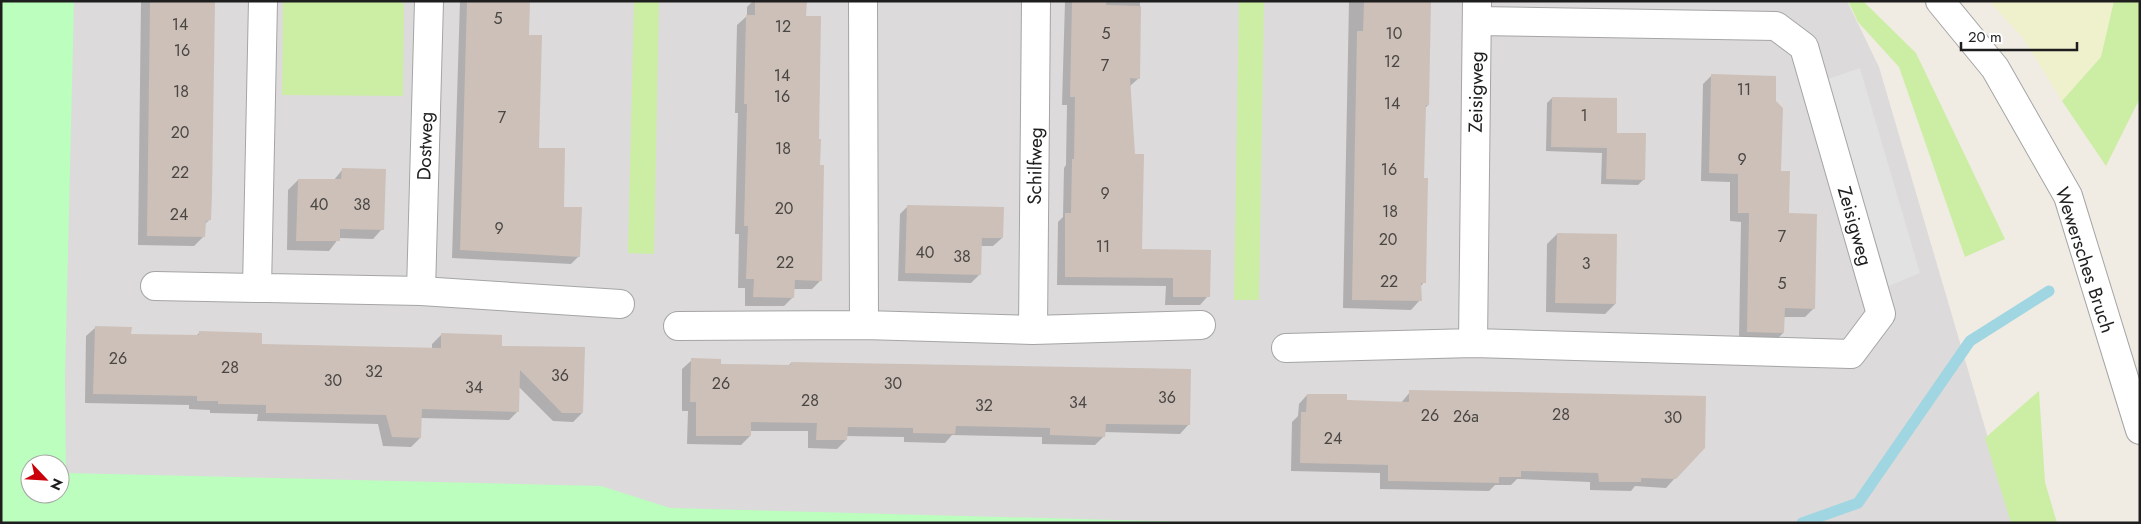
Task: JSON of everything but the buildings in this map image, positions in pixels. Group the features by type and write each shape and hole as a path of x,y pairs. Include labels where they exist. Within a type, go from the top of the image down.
{"street":[{"path":"257,288 263,1"},
{"name":"Dostweg","path":"421,291 429,1"},
{"path":"863,1 864,326"},
{"name":"Schilfweg","path":"1033,330 1036,1"},
{"name":"Wewersches Bruch","path":"1940,1 1995,68 2068,196 2140,430"},
{"name":"Zeisigweg","path":"1286,348 1472,343 1851,354 1881,314 1804,47 1776,26 1477,11 1472,343"},
{"path":"155,286 421,291 620,304"},
{"path":"678,326 864,326 1033,330 1201,325"}],"shaded area":[{"path":"1,1 1847,1 1879,67 2013,523 1,523"},
{"path":"1860,68 1920,273 1889,286 1828,79"}],"green space":[{"path":"1,1 74,1 65,379 66,454 20,454 20,504 70,504 70,473 601,486 670,508 1226,523 1,523"},
{"path":"283,1 401,1 404,5 403,96 282,95"},
{"path":"634,1 659,1 654,254 628,253"},
{"path":"1239,1 1264,1 1259,300 1234,300"},
{"path":"1848,1 1863,1 1916,53 2005,239 1965,257 1899,67 1858,22"},
{"path":"1989,1 2114,1 2101,57 2062,101 2023,38"},
{"path":"2114,1 2140,1 2140,98 2106,166 2062,101 2101,57"},
{"path":"2039,391 2045,482 2057,523 2011,523 1985,438"}],"waterway":[{"path":"1802,523 1858,503 1970,341 2049,291"}]}
